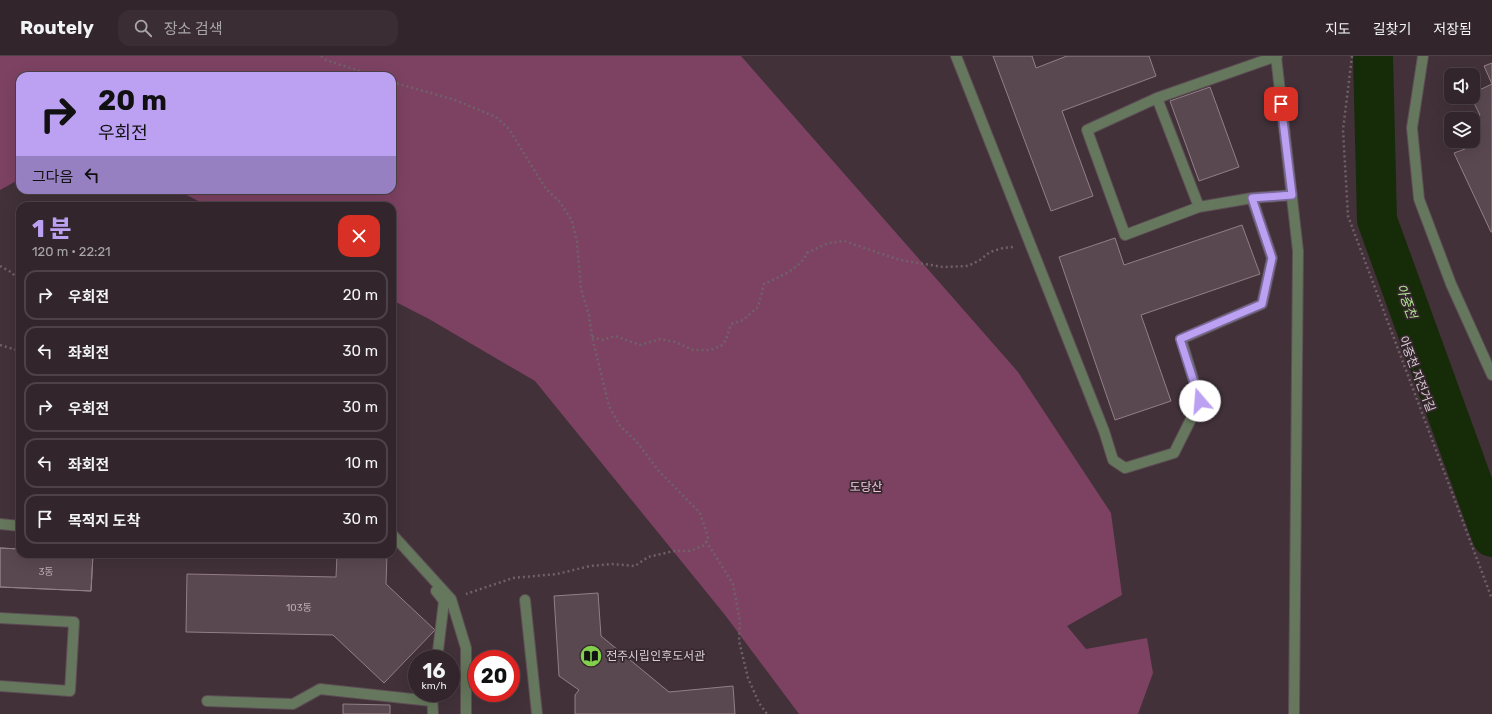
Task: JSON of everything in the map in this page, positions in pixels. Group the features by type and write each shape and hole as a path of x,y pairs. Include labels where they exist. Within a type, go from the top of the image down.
{"street":[{"path":"956,56 1104,431 1113,460 1125,468 1174,453 1200,401 1180,339 1262,304 1272,258 1252,198"},
{"path":"1292,195 1252,198 1199,207 1126,235 1087,130 1157,98 1275,56 1292,195 1298,251 1294,714"},
{"path":"1423,56 1412,128 1419,199 1450,284 1492,375"},
{"path":"1157,98 1199,207"},
{"path":"0,524 16,526"},
{"path":"396,538 451,599 466,648 466,714"},
{"path":"396,544 444,601 438,650"},
{"path":"525,600 537,714"},
{"path":"0,618 74,622 70,691 0,686"},
{"path":"207,701 293,704 320,689 408,695"},
{"path":"432,702 433,714"}],"path":[{"path":"321,56 326,60 363,72"},
{"name":"아중천 자전거길","path":"1352,56 1343,130 1348,216 1492,598"},
{"path":"396,83 455,100 496,117 510,129 546,189 560,202 572,221 577,242 581,289 589,315 592,337 609,406 620,426 636,441 658,470 700,513 708,537 705,545 690,551 674,551 648,558 635,566 612,564 590,566 557,574 513,578 471,593 447,594"},
{"path":"592,337 603,340 615,336 640,345 660,339 675,342 693,350 710,350 721,346 726,340 731,324 743,320 758,307 764,284 780,276 803,261 810,250 828,243 844,241 900,260 943,267 968,266 980,260 990,252 1030,242"},
{"path":"0,266 16,277"},
{"path":"0,345 16,350"},
{"path":"706,541 733,584 740,621 739,641 748,678 759,703 768,714"}],"green space":[{"name":"도당산","path":"0,56 741,56 1018,372 1111,513 1122,595 1067,626 1086,649 1147,638 1153,673 1138,714 799,714 725,615 535,381 429,319 396,302 396,202 200,202 185,194 396,194 396,72 16,72 16,181 0,190"}],"building":[{"path":"993,56 1032,56 1036,68 1067,56 1149,56 1156,76 1062,111 1093,196 1051,211"},
{"path":"1492,63 1492,84 1484,66"},
{"path":"1492,84 1492,232 1454,153 1464,148 1480,148 1480,112 1478,112 1474,104 1480,104 1480,90"},
{"path":"1210,87 1239,167 1199,181 1170,101"},
{"path":"1242,225 1260,274 1141,315 1171,401 1115,420 1059,257 1115,238 1124,265"},
{"path":"0,548 16,549 16,558 93,558 91,591 0,587"},
{"path":"0,548 16,549 16,558 93,558 91,591 0,587"},
{"path":"337,558 387,558 386,584 435,630 416,650 408,650 408,658 384,683 333,635 186,632 187,574 336,577"},
{"name":"전주시립인후도서관","path":"598,593 601,636 669,692 733,686 735,714 575,714 575,695 579,690 559,676 554,596"},
{"path":"343,704 390,705 390,714 343,714"}],"waterway":[{"name":"아중천","path":"1373,56 1377,220 1492,537"}],"place":[{"name":"전주시립인후도서관","path":"591,656"}],"route":[{"path":"1200,401 1180,339 1262,304 1272,258 1252,198 1292,195 1281,104"}]}
